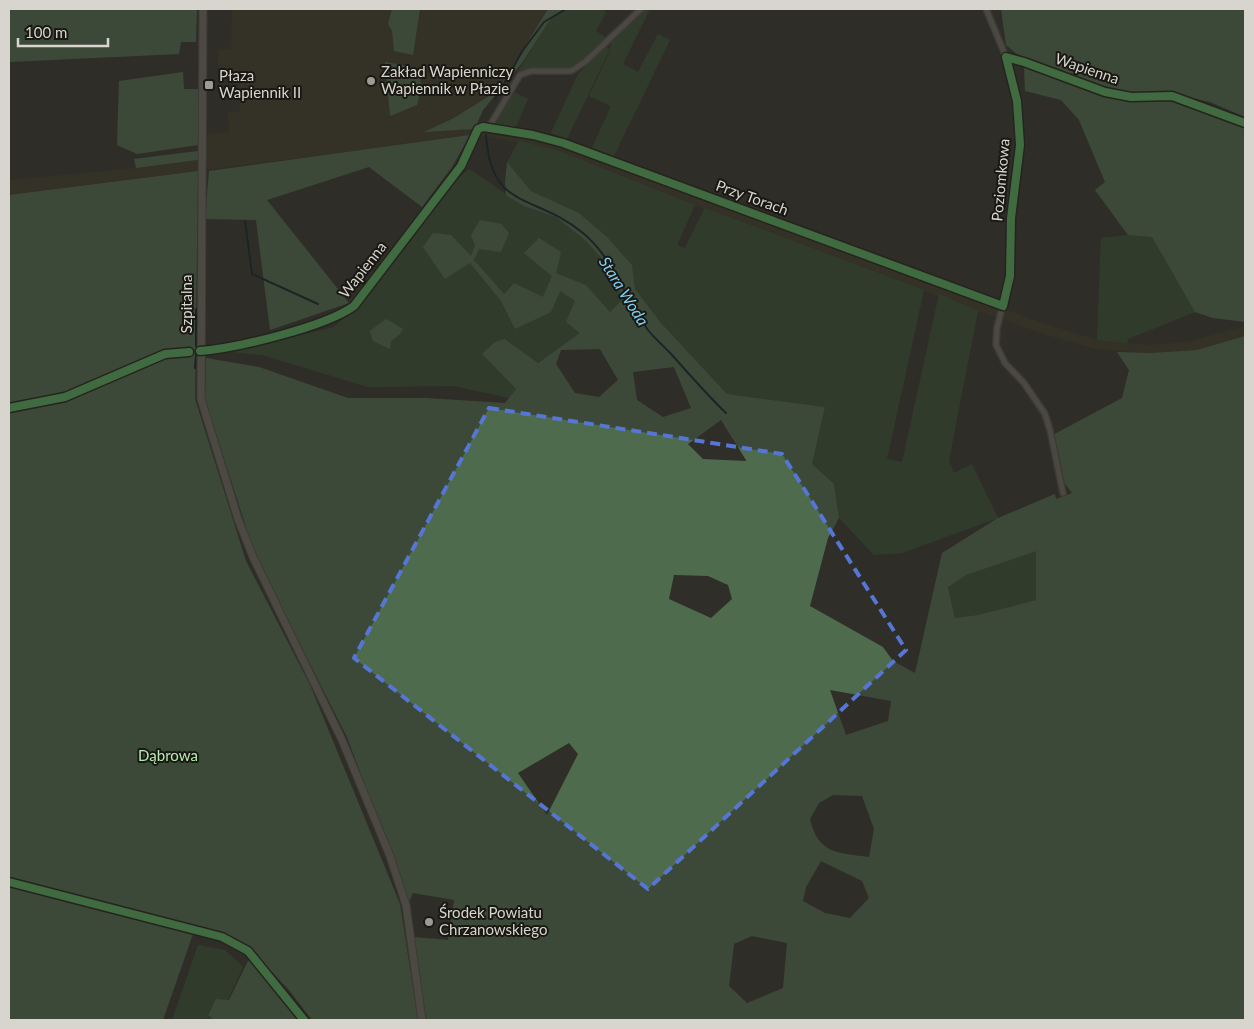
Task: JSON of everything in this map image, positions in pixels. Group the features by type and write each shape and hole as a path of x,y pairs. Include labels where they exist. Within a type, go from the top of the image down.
{"main road":[{"name":"Szpitalna","path":"203,9 201,399 238,519 253,557 342,740 390,856 406,905 422,1020"},
{"path":"9,882 222,937 248,951 304,1020"}],"street":[{"name":"Wapienna","path":"200,351 271,337 330,319 354,306 461,166 478,128 489,127 520,75 531,70 571,71 585,62 641,9"},
{"path":"986,9 1006,57"},
{"name":"Wapienna","path":"1006,57 1105,92 1131,97 1172,96 1245,122"},
{"name":"Poziomkowa","path":"1006,57 1017,101 1020,145 1011,218 1010,276 996,337 1000,355 1036,398 1045,414 1063,493"},
{"name":"Przy Torach","path":"489,127 563,143 1003,306"}],"highlighted area":[{"path":"489,408 782,454 906,650 648,889 354,658"}],"shaded area":[{"name":"Zakład Wapienniczy Wapiennik w Płazie","path":"232,9 548,9 497,91 454,118 426,131 473,129 519,134 563,145 1037,321 1097,340 1149,345 1187,342 1245,326 1245,336 1197,350 1150,353 1096,349 1050,336 978,311 695,205 559,151 480,135 9,195 9,180 136,168 198,160 207,155 207,134 229,132 228,112 240,111 238,71 218,71 218,50 231,49"}],"green space":[{"path":"9,9 197,9 196,42 181,42 179,54 9,62"},
{"path":"392,9 420,9 413,55 394,51 392,31 388,24"},
{"path":"548,9 564,9 552,17 522,63 483,110 473,129 424,132 454,118 497,91"},
{"path":"564,9 602,9 606,12 596,31 607,38 590,56 575,67 561,70 530,69 513,79 552,17"},
{"path":"644,9 650,9 623,64 638,72 658,34 670,40 613,158 591,150 611,106 589,96 610,51 611,42"},
{"path":"1001,9 1245,9 1245,117 1210,102 1172,93 1130,94 1105,88 1022,58 1006,45"},
{"path":"606,47 610,49 567,139 551,133 578,74"},
{"path":"385,62 405,66 417,72 421,84 417,105 390,116"},
{"path":"1024,66 1100,94 1131,101 1170,98 1207,109 1245,126 1245,322 1213,318 1195,312 1152,237 1128,235 1095,190 1105,182 1079,120 1061,100 1025,91"},
{"path":"183,72 184,89 199,89 198,145 137,154 117,145 119,81"},
{"path":"512,91 528,99 515,129 493,126"},
{"path":"470,135 452,167 422,207 369,167 267,200 349,303 270,330 256,220 205,219 209,171"},
{"path":"519,141 559,151 695,205 677,245 685,248 705,208 924,290 887,459 902,462 939,294 978,311 949,460 954,473 972,464 998,518 902,553 874,555 839,518 834,484 812,464 825,407 727,394 661,323 635,289 632,265 607,237 579,213 531,191 507,162"},
{"path":"198,151 198,160 136,168 134,159"},
{"path":"507,162 531,191 579,213 607,237 632,265 635,289 661,323 727,394 825,407 812,464 834,484 839,518 828,538 810,606 883,647 893,661 915,673 942,553 998,518 1055,494 1056,499 1072,493 1063,481 1049,437 1122,398 1129,370 1117,352 1150,353 1197,350 1245,336 1245,1020 426,1020 414,937 448,940 454,900 413,893 409,902 347,737 255,555 205,399 206,358 259,367 348,398 426,398 505,403 516,389 482,354 495,342 505,339 538,363 580,333 566,322 575,301 560,291 551,312 515,329 501,301 470,263 445,279 423,247 433,233 451,235 471,256 475,245 471,235 480,220 501,224 509,233 501,252 479,249 474,260 504,294 514,283 543,297 552,276 524,253 539,238 561,252 556,273 586,285 610,312 622,300 613,271 586,241 556,217 524,206 506,195","holes":["600,349 618,380 599,397 575,393 556,364 561,350","674,367 691,408 663,417 637,400 633,372","721,420 746,461 703,459 688,444","1036,551 1036,600 978,615 955,618 948,587 966,575","674,575 708,576 728,585 732,599 711,618 669,599","830,690 891,701 888,721 846,735","569,743 578,754 547,815 518,773","833,795 862,796 874,829 869,857 831,850 818,839 810,819 819,803","821,861 862,881 869,898 850,918 825,913 803,901 806,887","752,936 787,943 783,988 747,1003 729,986 734,944"]},
{"path":"469,169 524,206 556,217 586,241 613,271 622,300 610,312 586,285 556,273 543,298 514,283 504,294 474,261 478,249 475,245 471,257 445,279 470,263 501,301 515,329 560,291 575,301 581,333 537,363 506,339 482,354 516,389 509,398 454,386 368,387 262,355 233,352 334,327 360,304 450,186"},
{"name":"Dąbrowa","path":"198,171 195,399 246,561 310,685 400,904 418,1020 312,1020 289,990 250,949 223,934 9,878 9,195"},
{"path":"1127,235 1152,237 1195,312 1128,339 1127,343 1097,340 1101,238"},
{"path":"386,319 403,329 391,341 390,349 373,341 370,331"},
{"path":"1036,550 1036,600 978,615 955,618 948,586 966,575"},
{"path":"9,883 194,931 163,1020 9,1020"},
{"path":"198,945 225,950 243,967 228,1000 216,999 208,1015 212,1020 172,1020"},
{"path":"249,959 300,1020 212,1020 208,1015 216,999 229,1000"}],"waterway":[{"name":"Stara Woda","path":"495,99 523,50 544,22 566,9"},
{"name":"Stara Woda","path":"486,135 490,160 497,177 506,189 518,198 565,220 594,243 611,267 648,330 726,413"},
{"path":"205,176 206,169"},
{"path":"245,221 252,274 318,304"},
{"path":"196,309 196,346"},
{"path":"195,368 196,354"}],"cycle path":[{"path":"200,351 236,346 302,329 341,314 354,306 461,166 478,129 483,127 533,135 563,143 1003,306 1010,276 1011,218 1020,145 1017,101 1006,57 1105,92 1131,97 1172,96 1245,123"},
{"path":"9,408 65,397 165,354 189,352"},
{"path":"9,882 222,937 248,951 304,1020"}],"place":[{"name":"Zakład Wapienniczy Wapiennik w Płazie","path":"371,81"},
{"name":"Płaza Wapiennik II","path":"209,85"},
{"name":"Środek Powiatu Chrzanowskiego","path":"429,922"}]}
